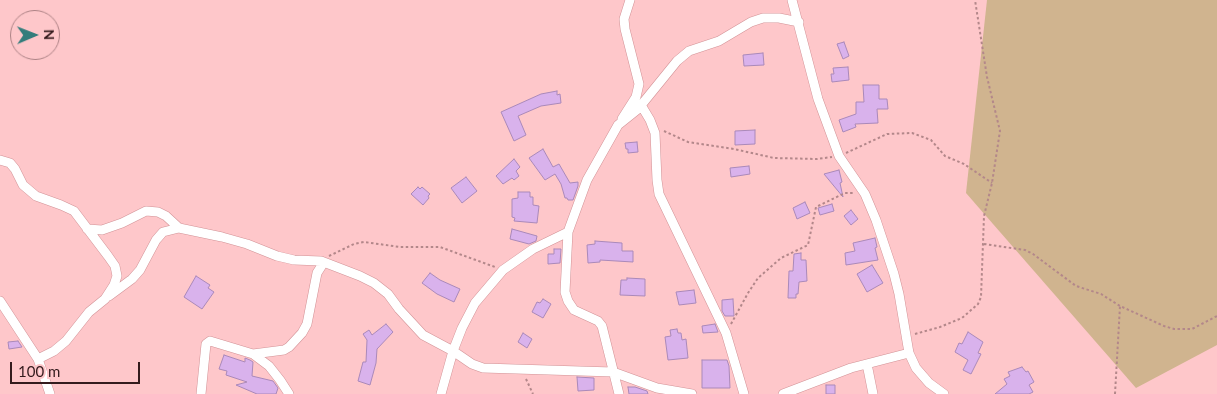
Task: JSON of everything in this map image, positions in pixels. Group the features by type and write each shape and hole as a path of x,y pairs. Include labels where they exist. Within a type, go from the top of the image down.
{"street":[{"path":"619,394 602,326 598,321 574,310 566,297 568,232 587,180 636,97 639,84 624,29 624,19 630,0"},
{"path":"792,0 818,98 839,156 865,194 894,274 900,294 909,353 916,368 944,394"},
{"path":"618,125 641,105 677,61 689,51 719,41 751,22 763,18 779,18 799,22"},
{"path":"641,105 655,133 656,180 659,194 726,333 744,394"},
{"path":"0,160 10,163 23,185 29,190 44,200 74,211 115,266 117,276 114,285 105,299"},
{"path":"87,229 102,230 146,211 153,210 166,216 180,228"},
{"path":"38,359 66,341 89,312 132,280 140,270 156,240 163,232 180,228 247,244 277,256 294,260 323,262 374,283 388,294 423,335 472,364 483,368 613,372 657,388 692,394"},
{"path":"441,394 462,328 476,303 503,270 533,249 568,232"},
{"path":"253,354 284,350 302,333 307,324 317,273 323,262"},
{"path":"0,301 38,359 50,394"},
{"path":"201,394 202,368 208,341 230,345 253,354 268,366 289,394"},
{"path":"783,394 827,376 909,353"},
{"path":"867,364 873,394"}],"path":[{"path":"906,336 940,327 962,318 978,304 982,290 984,216 992,183 1000,131 987,77 975,0"},
{"path":"664,131 688,142 734,149 774,158 817,160 839,156 887,134 912,133 931,140 944,156 964,164 992,183"},
{"path":"726,333 758,278 782,258 808,245 816,207 845,193 865,194"},
{"path":"323,262 336,251 364,242 400,247 440,247 503,270"},
{"path":"983,244 1025,250 1076,286 1101,294 1120,306 1164,326 1192,330 1217,316"},
{"path":"1115,394 1120,306"},
{"path":"522,370 533,394"}],"shaded area":[{"path":"987,0 1217,0 1217,345 1136,388 966,193"}],"building":[{"path":"844,42 849,56 843,59 837,44"},
{"path":"763,53 764,65 744,66 743,55"},
{"path":"848,67 849,80 832,82 831,74 834,74 833,68"},
{"path":"863,85 879,85 879,99 887,99 888,109 877,109 878,123 855,124 856,127 843,132 839,120 856,114 856,102 864,102"},
{"path":"557,91 557,95 560,94 561,103 541,106 518,116 526,135 514,141 501,112 541,94"},
{"path":"755,130 755,144 735,145 735,131"},
{"path":"637,142 638,152 628,153 625,143"},
{"path":"543,149 553,167 559,164 570,183 578,182 573,200 565,198 561,184 555,174 545,180 529,158"},
{"path":"514,159 520,167 516,171 519,176 503,184 496,176"},
{"path":"749,166 750,174 731,177 730,168"},
{"path":"839,170 842,182 840,183 843,197 824,174"},
{"path":"466,177 477,191 462,203 451,188"},
{"path":"418,187 420,189 422,187 430,194 423,205 411,194"},
{"path":"518,192 530,192 530,197 533,197 533,205 539,206 537,223 514,221 515,218 512,217 512,199 518,198"},
{"path":"805,202 810,213 797,219 793,208"},
{"path":"832,204 834,211 820,215 818,208"},
{"path":"851,210 858,219 851,225 844,216"},
{"path":"512,229 537,236 536,241 529,244 510,239"},
{"path":"875,238 878,260 846,265 845,253 855,251 853,243"},
{"path":"595,241 622,243 622,251 633,251 633,262 600,260 600,262 588,263 587,245 595,244"},
{"path":"554,249 561,249 560,263 548,264 548,254 554,254"},
{"path":"801,253 801,260 806,260 807,281 799,282 796,298 788,298 789,271 793,271 794,254"},
{"path":"872,265 883,283 867,292 857,274"},
{"path":"430,273 460,289 454,302 437,294 422,283"},
{"path":"196,276 210,285 208,288 214,292 202,309 184,297"},
{"path":"627,278 645,279 645,296 620,295 621,280 627,280"},
{"path":"694,290 696,303 679,305 676,292"},
{"path":"543,299 551,304 543,318 532,312 537,302 540,303"},
{"path":"733,299 734,316 725,316 722,311 722,300"},
{"path":"386,324 393,332 377,349 376,363 370,385 358,381 363,362 366,362 367,340 363,334 369,330 372,335"},
{"path":"715,324 718,332 703,333 702,326"},
{"path":"677,329 678,333 681,333 682,340 686,339 688,358 668,360 665,337 671,336 670,330"},
{"path":"968,332 983,342 978,353 981,354 971,374 963,370 968,360 955,352 959,343 962,344"},
{"path":"523,333 532,339 527,348 518,342"},
{"path":"18,341 22,347 9,349 8,342"},
{"path":"224,355 245,362 245,358 253,362 252,376 273,381 278,388 276,394 257,394 236,385 247,382 226,375 227,371 219,369"},
{"path":"702,360 727,360 730,388 702,388"},
{"path":"1022,367 1026,372 1028,371 1034,382 1029,385 1033,392 1029,394 995,394 1007,384 1004,379 1010,376 1008,372"},
{"path":"577,377 594,378 594,390 578,391"},
{"path":"826,385 835,385 835,394 826,394"},
{"path":"628,387 647,391 648,394 629,394"}]}
